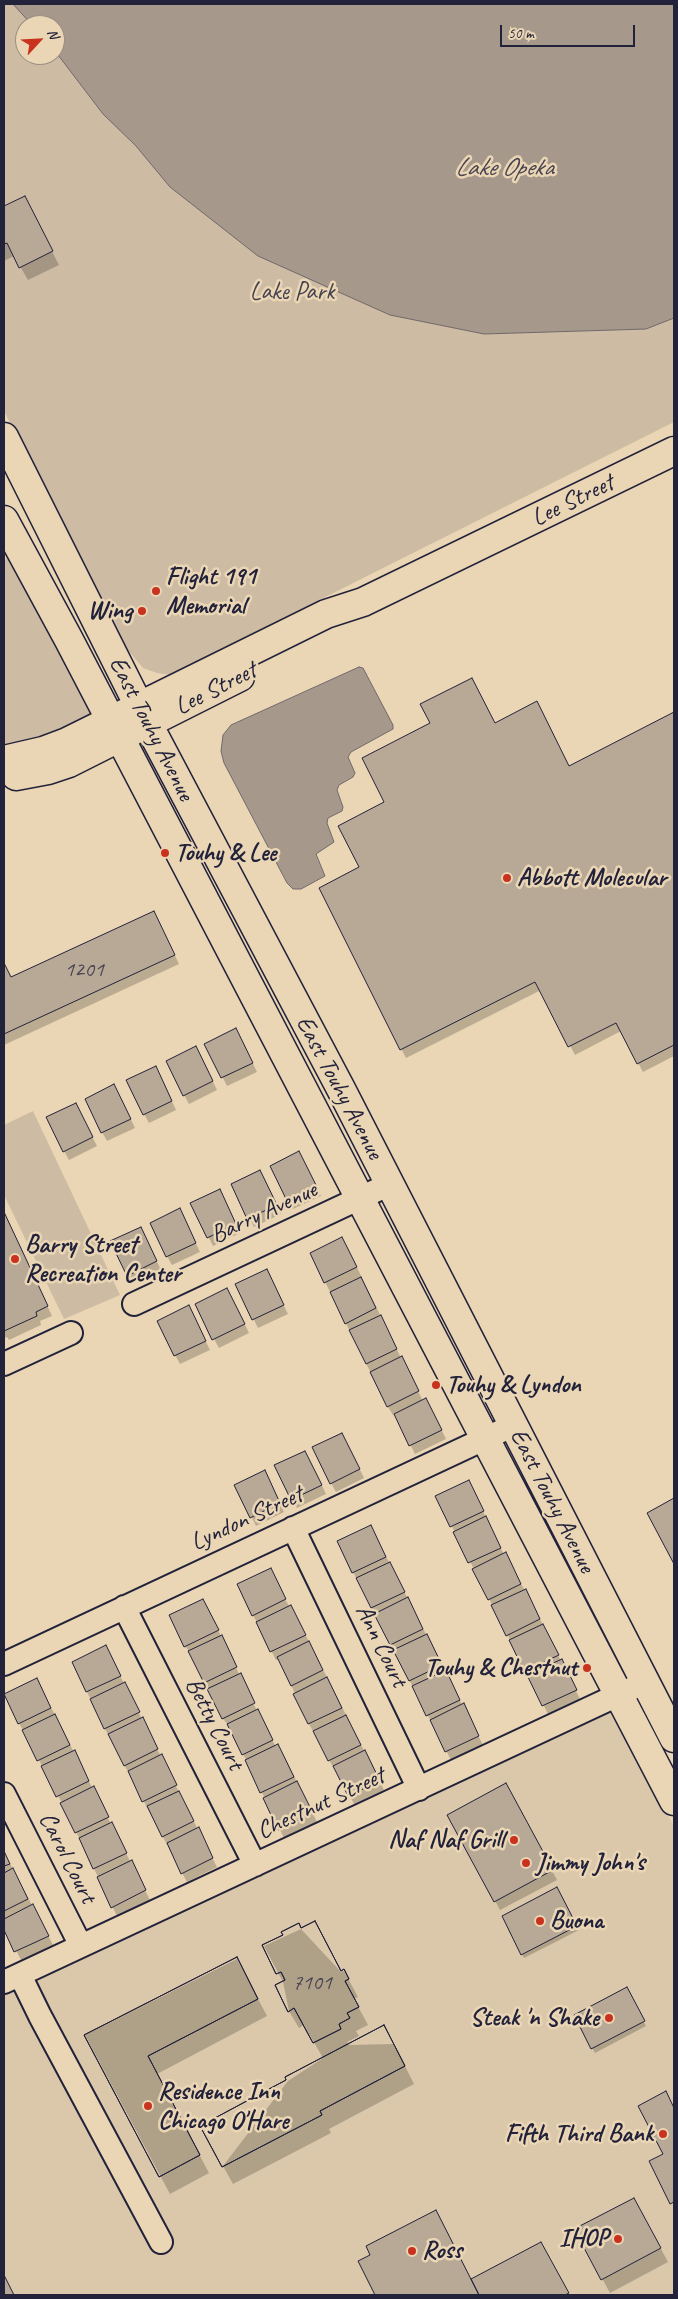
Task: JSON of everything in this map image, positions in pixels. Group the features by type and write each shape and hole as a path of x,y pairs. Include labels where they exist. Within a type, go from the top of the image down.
{"main road":[{"path":"4,437 14,474 15,499 5,529"},
{"name":"East Touhy Avenue","path":"4,437 143,715 390,1184 674,1738"},
{"name":"Lee Street","path":"4,760 115,728 307,643 363,602 674,452"},
{"name":"East Touhy Avenue","path":"5,529 115,728 674,1801"},
{"name":"Lee Street","path":"4,778 48,770 69,763 115,728"},
{"path":"69,763 100,761 140,777"}],"street":[{"name":"Barry Avenue","path":"134,1304 390,1184"},
{"path":"4,1364 71,1333"},
{"name":"Lyndon Street","path":"4,1664 514,1425"},
{"name":"Ann Court","path":"293,1528 419,1789"},
{"name":"Betty Court","path":"124,1607 255,1865"},
{"name":"Chestnut Street","path":"161,2242 40,2016 12,1978 644,1682"},
{"name":"Carol Court","path":"4,1794 81,1946"}],"shaded area":[{"path":"615,1708 674,1827 674,2295 4,2295 4,1995"}],"green space":[{"name":"Lake Park","path":"4,4 674,4 674,422 170,675 143,668 121,642 4,411"},
{"path":"9,553 99,716 79,726 4,751 4,562"},
{"path":"33,1111 120,1295 64,1319 4,1195 4,1125"}],"water":[{"name":"Lake Opeka","path":"13,4 674,4 674,318 646,329 484,334 390,315 258,256 170,187 136,146 103,114 65,64 65,15 23,15"},
{"path":"359,667 363,668 393,725 393,729 351,752 348,757 355,773 353,777 339,785 337,790 343,807 342,811 328,818 327,823 334,842 316,854 325,876 301,889 293,889 287,883 224,763 221,751 223,735 231,725"}],"building":[{"path":"25,196 53,251 19,268 7,243 4,244 4,206"},
{"name":"Abbott Molecular","path":"472,678 495,723 537,701 569,766 674,712 674,1045 637,1064 616,1023 568,1047 535,982 400,1050 319,888 359,867 338,826 384,802 362,758 430,723 420,704"},
{"path":"154,911 175,955 4,1034 4,963 11,977"},
{"path":"236,1028 253,1063 221,1078 204,1044"},
{"path":"196,1046 213,1081 183,1096 166,1061"},
{"path":"156,1066 172,1101 143,1115 126,1080"},
{"path":"114,1084 131,1119 101,1133 85,1099"},
{"path":"76,1103 93,1137 63,1152 46,1117"},
{"path":"299,1151 317,1187 287,1201 270,1166"},
{"path":"260,1170 277,1205 247,1219 231,1184"},
{"path":"220,1189 236,1224 207,1238 190,1203"},
{"path":"180,1208 196,1243 166,1257 150,1223"},
{"name":"Barry Street Recreation Center","path":"4,1212 48,1306 36,1312 37,1316 4,1331"},
{"path":"141,1227 157,1261 127,1276 110,1241"},
{"path":"342,1237 357,1267 324,1283 310,1253"},
{"path":"267,1269 284,1305 252,1320 235,1284"},
{"path":"361,1277 376,1308 345,1324 330,1292"},
{"path":"227,1288 245,1324 212,1340 195,1304"},
{"path":"189,1305 206,1341 174,1356 157,1321"},
{"path":"381,1315 397,1349 366,1364 349,1330"},
{"path":"402,1356 419,1391 387,1407 370,1372"},
{"path":"426,1398 442,1430 409,1446 394,1414"},
{"path":"342,1433 360,1469 330,1484 312,1447"},
{"path":"305,1451 322,1485 291,1500 274,1465"},
{"path":"265,1470 280,1503 250,1518 234,1485"},
{"path":"469,1480 484,1511 450,1527 435,1496"},
{"path":"674,1498 674,1564 647,1513"},
{"path":"486,1516 501,1548 468,1563 453,1532"},
{"path":"371,1525 386,1557 352,1573 337,1541"},
{"path":"506,1552 521,1584 488,1600 472,1569"},
{"path":"390,1562 405,1592 371,1608 356,1578"},
{"path":"271,1568 286,1599 252,1616 237,1584"},
{"path":"526,1589 540,1619 506,1636 491,1605"},
{"path":"408,1597 423,1629 390,1645 374,1614"},
{"path":"203,1599 219,1630 184,1647 169,1615"},
{"path":"291,1605 306,1635 270,1652 256,1622"},
{"path":"543,1624 559,1655 524,1671 509,1640"},
{"path":"427,1634 442,1665 409,1681 393,1650"},
{"path":"222,1635 237,1667 204,1683 188,1651"},
{"path":"309,1641 323,1670 291,1686 277,1657"},
{"path":"106,1645 121,1676 86,1692 72,1662"},
{"path":"562,1659 577,1690 542,1706 527,1675"},
{"path":"446,1670 460,1700 426,1716 412,1686"},
{"path":"241,1673 255,1703 222,1719 207,1689"},
{"path":"327,1677 342,1708 308,1724 293,1694"},
{"path":"37,1678 51,1708 18,1724 4,1694"},
{"path":"125,1682 140,1712 104,1729 90,1699"},
{"path":"464,1703 479,1736 445,1752 430,1720"},
{"path":"258,1709 273,1740 242,1755 227,1724"},
{"path":"55,1714 70,1745 37,1761 22,1730"},
{"path":"346,1715 361,1745 328,1761 313,1731"},
{"path":"143,1717 158,1749 124,1766 108,1734"},
{"path":"278,1744 294,1777 260,1793 245,1760"},
{"path":"75,1750 89,1781 56,1797 41,1766"},
{"path":"365,1750 380,1781 348,1796 333,1766"},
{"path":"162,1754 177,1785 142,1802 128,1771"},
{"path":"297,1781 313,1813 278,1830 263,1798"},
{"path":"506,1783 553,1870 494,1902 447,1815"},
{"path":"94,1786 109,1817 75,1833 60,1803"},
{"path":"179,1791 194,1821 162,1837 147,1806"},
{"path":"112,1822 127,1853 93,1869 79,1838"},
{"path":"199,1827 213,1858 181,1874 167,1843"},
{"path":"4,1851 10,1864 4,1866"},
{"path":"132,1860 146,1890 111,1908 97,1877"},
{"path":"13,1868 28,1899 4,1911 4,1873"},
{"name":"Buona","path":"557,1887 577,1926 521,1955 502,1916"},
{"path":"33,1904 49,1936 14,1952 4,1930 4,1919"},
{"name":"Residence Inn Chicago O'Hare","path":"315,1921 341,1971 344,1969 349,1979 345,1981 359,2007 347,2013 350,2018 339,2024 341,2029 313,2043 294,2008 288,2012 275,1985 285,1980 281,1972 276,1974 262,1945 283,1935 281,1932 299,1923 301,1928"},
{"name":"Residence Inn Chicago O'Hare","path":"315,1921 341,1971 344,1969 349,1979 345,1981 359,2007 347,2013 350,2018 339,2024 341,2029 313,2043 294,2008 288,2012 275,1985 285,1980 281,1972 276,1974 262,1945 283,1935 281,1932 299,1923 301,1928"},
{"name":"Residence Inn Chicago O'Hare","path":"237,1957 258,1999 148,2056 200,2155 159,2177 84,2035"},
{"name":"Residence Inn Chicago O'Hare","path":"237,1957 258,1999 148,2056 200,2155 159,2177 84,2035"},
{"name":"Steak 'n Shake","path":"627,1987 645,2021 591,2049 574,2015"},
{"name":"Residence Inn Chicago O'Hare","path":"384,2025 405,2066 320,2111 322,2115 222,2167 200,2126 286,2080 285,2077"},
{"name":"Residence Inn Chicago O'Hare","path":"384,2025 405,2066 320,2111 322,2115 222,2167 200,2126 286,2080 285,2077"},
{"name":"Fifth Third Bank","path":"666,2091 674,2108 674,2202 670,2204 649,2161 663,2154 638,2106"},
{"name":"IHOP","path":"634,2198 661,2248 601,2280 574,2229"},
{"name":"Ross","path":"436,2210 479,2295 375,2295 358,2261 370,2255 366,2246"},
{"path":"541,2242 569,2293 565,2295 479,2295 471,2279"},
{"path":"4,2275 14,2295 4,2295"}],"place":[{"name":"Flight 191 Memorial","path":"156,591"},
{"name":"Wing","path":"142,611"},
{"name":"Touhy & Lee","path":"165,853"},
{"name":"Abbott Molecular","path":"507,878"},
{"name":"Barry Street Recreation Center","path":"15,1259"},
{"name":"Touhy & Lyndon","path":"436,1385"},
{"name":"Touhy & Chestnut","path":"587,1668"},
{"name":"Naf Naf Grill","path":"514,1840"},
{"name":"Jimmy John's","path":"526,1863"},
{"name":"Buona","path":"540,1921"},
{"name":"Steak 'n Shake","path":"609,2018"},
{"name":"Residence Inn Chicago O'Hare","path":"148,2106"},
{"name":"Fifth Third Bank","path":"663,2134"},
{"name":"IHOP","path":"618,2239"},
{"name":"Ross","path":"412,2251"}]}
